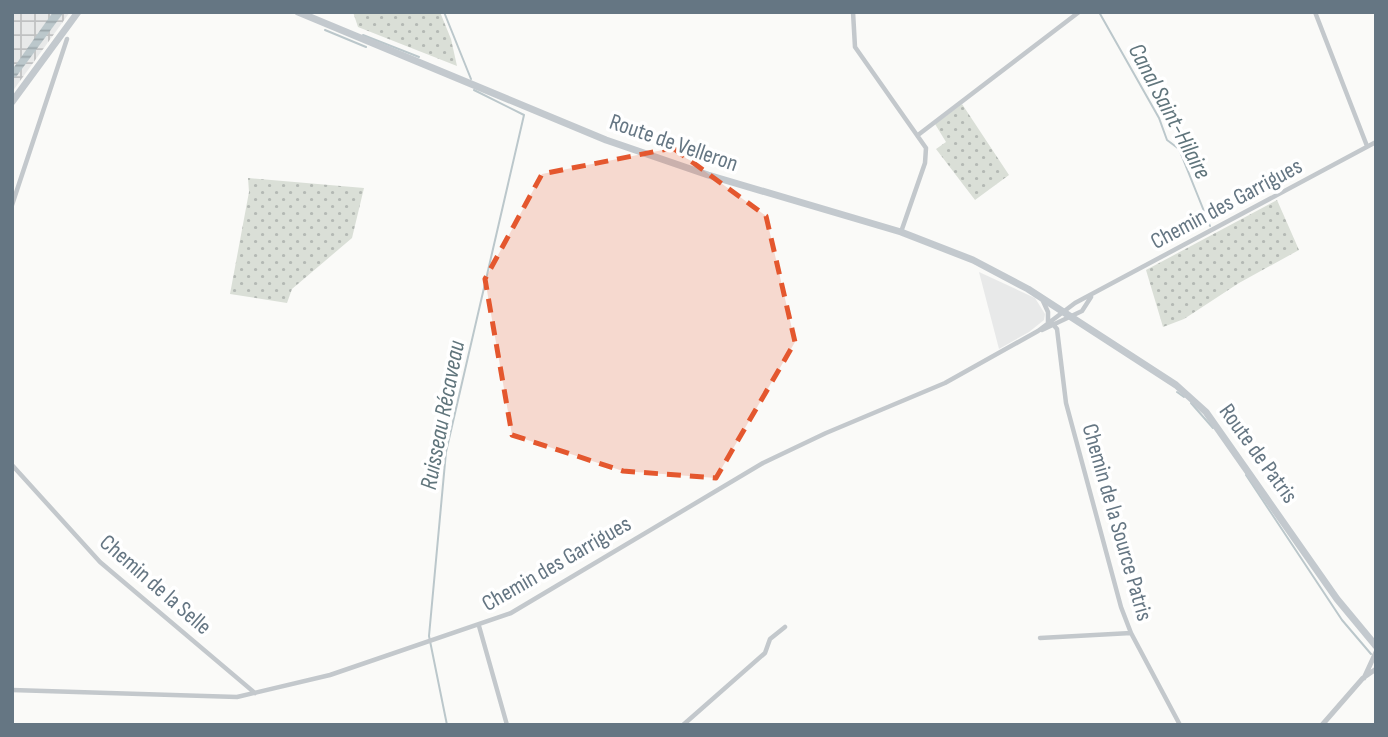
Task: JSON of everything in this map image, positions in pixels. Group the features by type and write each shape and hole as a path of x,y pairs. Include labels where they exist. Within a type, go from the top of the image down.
{"main road":[{"path":"12,102 78,12"},
{"name":"Route de Velleron","path":"298,12 627,147 901,232 983,264 1040,296"},
{"name":"Route de Patris","path":"1040,296 1176,385 1206,412 1337,599 1376,646"}],"street":[{"path":"853,12 855,47 926,148 925,163 901,232"},
{"path":"918,135 1079,12"},
{"path":"1315,12 1367,146"},
{"path":"12,205 67,39"},
{"name":"Chemin des Garrigues","path":"12,690 237,697 330,675 479,626 511,613 763,463 826,432 945,383 1038,331 1063,312 1376,142"},
{"name":"Chemin des Garrigues","path":"1051,323 1071,318 1082,311 1094,295"},
{"path":"1040,296 1051,323"},
{"path":"1082,311 1084,327"},
{"name":"Chemin de la Source Patris","path":"1051,323 1066,403 1130,634 1180,725"},
{"name":"Chemin de la Selle","path":"12,466 100,562 255,693"},
{"path":"479,626 507,725"},
{"path":"683,725 765,653 770,639 785,627"},
{"path":"1040,638 1130,634"},
{"path":"1363,678 1376,652"},
{"path":"1322,725 1363,678 1376,669"}],"highlighted area":[{"path":"673,148 766,216 795,342 716,478 623,471 512,435 485,279 542,174"}],"shaded area":[{"path":"12,12 70,12 12,92"},
{"path":"53,12 64,12 16,77 12,77 12,70"},
{"path":"353,12 440,12 451,39 457,66 358,27"},
{"path":"962,104 1009,175 975,200 936,149 946,142 935,124"},
{"path":"248,178 364,188 352,238 292,289 287,303 230,294 249,192"},
{"path":"1277,200 1299,250 1239,283 1184,319 1163,327 1146,270"},
{"path":"979,272 1035,298 1045,314 1044,320 999,349"}],"waterway":[{"path":"444,12 471,79"},
{"name":"Canal Saint-Hilaire","path":"1099,12 1159,118 1167,140 1179,149 1210,226"},
{"path":"325,30 366,47"},
{"path":"363,35 419,57"},
{"name":"Ruisseau Récaveau","path":"447,725 429,636 446,452 524,115 474,90"},
{"path":"1177,392 1184,397"},
{"path":"1191,403 1213,428"},
{"path":"1246,475 1342,620 1371,654"}]}
